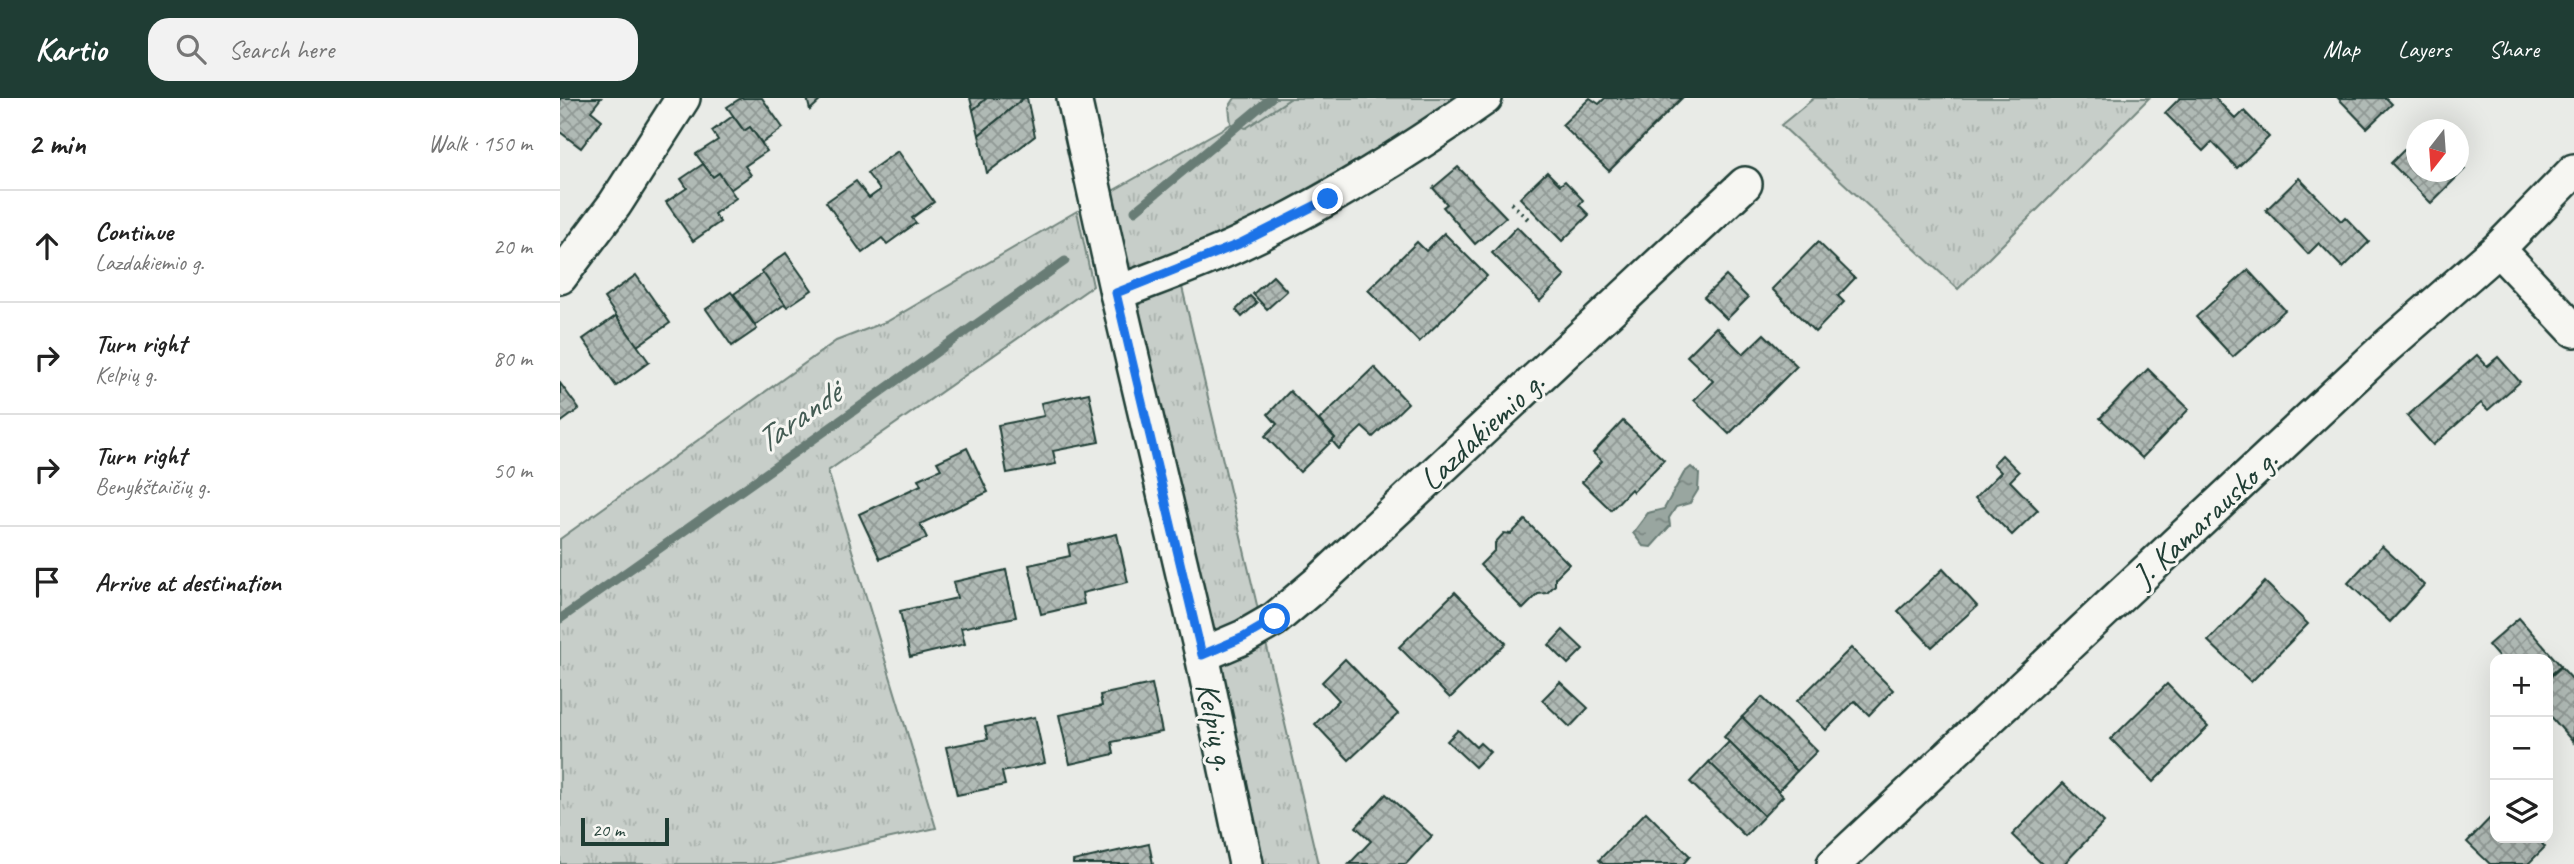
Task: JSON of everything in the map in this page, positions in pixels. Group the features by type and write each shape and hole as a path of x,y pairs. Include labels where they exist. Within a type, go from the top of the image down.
{"street":[{"path":"560,277 615,204 682,98"},
{"name":"Kelpių g.","path":"1074,98 1116,293 1202,655 1246,864"},
{"path":"1116,293 1239,244 1328,199 1425,140 1485,98"},
{"name":"J. Kamarausko g.","path":"1834,864 2387,346 2498,249 2574,171"},
{"name":"Lazdakiemio g.","path":"1202,655 1244,637 1275,619 1320,581 1745,184"},
{"path":"2498,249 2574,330"}],"path":[{"path":"1511,203 1529,220"}],"green space":[{"path":"1235,98 1291,98 1246,128 1231,124 1229,107"},
{"path":"1291,98 1458,98 1439,114 1252,220 1174,253 1318,864 1259,864 1139,312 1109,193 1231,124 1246,127"},
{"path":"1814,98 2149,98 1958,289 1781,125"},
{"path":"1077,211 1093,286 828,471 936,828 774,864 560,864 560,539 836,341 888,321"}],"water":[{"path":"1691,467 1699,474 1698,490 1690,503 1676,507 1669,518 1670,526 1651,547 1643,546 1633,533 1648,513 1664,509 1684,473"}],"building":[{"path":"560,98 601,98 591,111 602,120 581,148 560,132"},
{"path":"741,98 762,98 783,128 762,143 750,127 744,131 727,107"},
{"path":"807,98 823,98 810,110"},
{"path":"970,98 987,98 973,110"},
{"path":"987,98 1024,98 979,135 973,110"},
{"path":"1027,98 1035,136 987,173 979,135"},
{"path":"1590,98 1599,104 1605,98 1682,98 1609,171 1562,125"},
{"path":"2180,98 2215,98 2236,119 2244,111 2269,137 2237,168 2212,142 2203,151 2165,113"},
{"path":"2338,98 2386,98 2392,104 2367,128"},
{"path":"733,116 744,131 750,127 767,151 745,166 751,175 730,190 719,173 713,177 696,154 718,140 712,131"},
{"path":"2406,148 2406,178 2391,163"},
{"path":"898,151 934,202 912,218 916,223 887,244 882,238 862,253 826,202 856,181 869,198 880,190 867,173"},
{"path":"703,164 713,177 719,173 736,198 714,214 720,222 693,241 666,202 687,188 681,179"},
{"path":"1458,167 1506,217 1475,244 1443,207 1447,204 1433,188"},
{"path":"1547,172 1560,185 1565,181 1583,200 1579,205 1589,215 1562,241 1520,198"},
{"path":"2299,178 2341,221 2345,217 2369,242 2343,268 2319,243 2308,254 2266,210"},
{"path":"2410,182 2452,182 2431,203"},
{"path":"1517,227 1565,276 1540,301 1492,253"},
{"path":"1444,233 1487,276 1419,342 1368,290 1417,242 1426,251"},
{"path":"1818,242 1855,278 1838,296 1844,302 1815,332 1772,289"},
{"path":"786,253 812,290 787,307 761,271"},
{"path":"2248,270 2285,310 2233,357 2196,317"},
{"path":"763,273 785,304 755,325 734,294"},
{"path":"636,275 670,323 637,346 604,298"},
{"path":"1273,276 1287,291 1267,309 1253,294"},
{"path":"1726,276 1748,298 1727,319 1704,297"},
{"path":"731,292 757,329 732,346 706,309"},
{"path":"1250,296 1257,303 1242,317 1236,310"},
{"path":"616,316 649,362 616,386 583,339"},
{"path":"1716,327 1743,354 1764,334 1797,366 1729,434 1694,400 1713,381 1687,356"},
{"path":"2477,355 2487,366 2498,357 2520,382 2488,410 2481,403 2433,445 2407,416"},
{"path":"1374,367 1408,403 1373,437 1362,427 1339,449 1332,441 1335,438 1319,420"},
{"path":"2148,369 2189,409 2142,458 2100,418"},
{"path":"560,383 579,409 560,423"},
{"path":"1290,391 1335,438 1300,472 1265,436 1277,424 1268,414"},
{"path":"1089,393 1099,442 1053,451 1056,464 1007,473 998,425 1044,416 1041,403"},
{"path":"1623,421 1664,460 1611,510 1582,482 1602,461 1593,453"},
{"path":"967,448 988,492 920,524 927,538 880,559 859,514 921,485 918,479 941,469 937,462"},
{"path":"2002,455 2019,472 2010,481 2038,510 2012,535 1975,498 2001,472 1993,464"},
{"path":"1525,520 1569,564 1555,578 1555,585 1547,593 1538,594 1523,609 1480,565 1495,550 1495,543 1504,533 1511,534"},
{"path":"1117,534 1128,582 1082,593 1084,604 1041,614 1029,565 1070,556 1068,545"},
{"path":"2382,546 2424,585 2390,622 2348,583"},
{"path":"1943,569 1977,606 1932,647 1898,611"},
{"path":"1006,570 1016,617 961,628 965,644 910,657 900,611 957,598 953,582"},
{"path":"2265,582 2308,624 2251,682 2208,641"},
{"path":"1455,592 1506,643 1450,698 1399,647"},
{"path":"2519,618 2550,654 2496,654 2488,645"},
{"path":"1563,630 1583,649 1568,664 1549,645"},
{"path":"1851,648 1893,690 1869,715 1855,701 1826,730 1797,701"},
{"path":"2553,657 2561,666 2553,673"},
{"path":"1345,659 1398,714 1349,760 1315,724 1339,700 1322,682"},
{"path":"2561,667 2574,681 2573,742 2553,719 2553,674"},
{"path":"1560,682 1588,708 1570,727 1542,700"},
{"path":"1152,684 1162,732 1112,742 1114,754 1070,764 1059,715 1102,706 1100,695"},
{"path":"2167,684 2208,727 2153,782 2111,739"},
{"path":"1762,697 1817,751 1797,771 1742,717"},
{"path":"1035,717 1045,763 1002,772 1005,785 957,795 946,747 988,739 985,727"},
{"path":"1742,717 1797,771 1778,791 1724,737"},
{"path":"1458,730 1476,747 1480,743 1490,752 1475,767 1447,741"},
{"path":"1729,742 1783,796 1764,816 1709,762"},
{"path":"1709,762 1764,816 1745,836 1690,782"},
{"path":"2063,783 2104,822 2064,864 2042,864 2012,835"},
{"path":"1386,794 1432,836 1406,864 1349,864 1371,841 1356,827"},
{"path":"1646,812 1690,856 1683,864 1603,864 1599,860"},
{"path":"2490,818 2490,843 2542,843 2545,847 2528,864 2490,864 2467,842"},
{"path":"1149,844 1153,864 1073,864 1073,861"}],"waterway":[{"name":"Tarandė","path":"1135,211 1271,98"},
{"name":"Tarandė","path":"560,619 1065,261"}],"route":[{"path":"1275,619 1244,637 1202,655 1116,293 1239,244 1328,199"}]}
